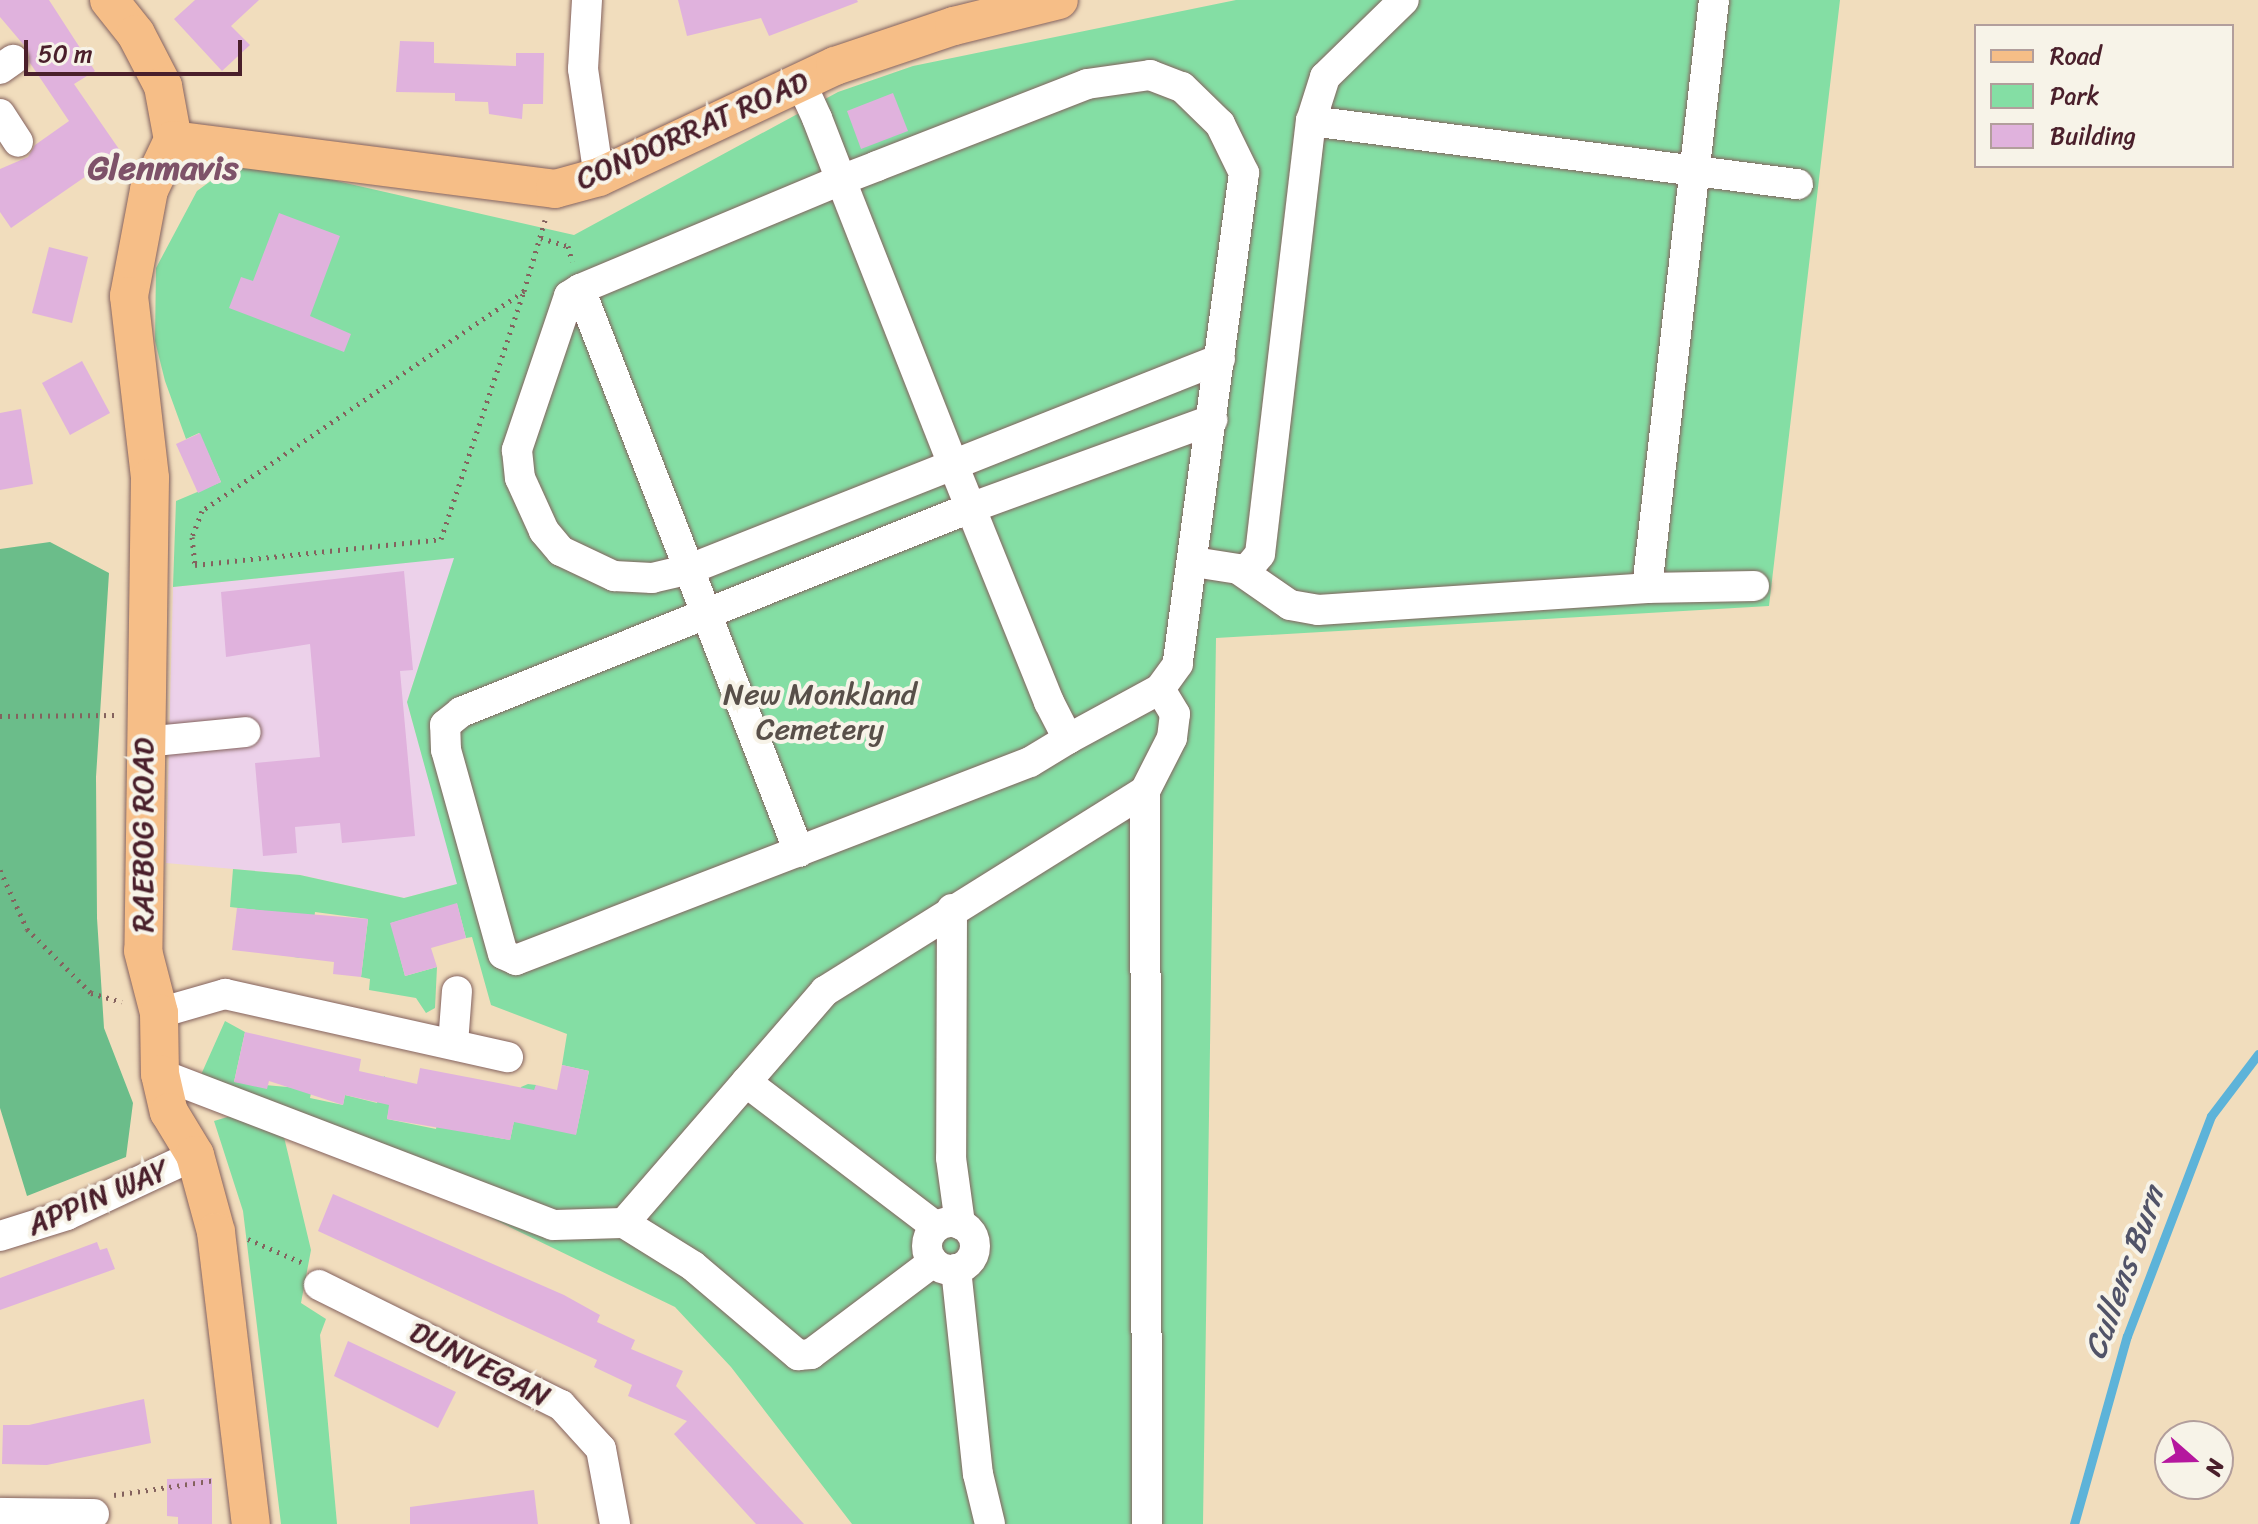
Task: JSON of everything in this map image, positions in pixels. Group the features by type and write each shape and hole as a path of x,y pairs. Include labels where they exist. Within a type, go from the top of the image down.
{"main road":[{"path":"109,0 136,34 163,86 173,140"},
{"name":"CONDORRAT ROAD","path":"173,140 555,189 599,177 800,81 954,26 1059,0"},
{"name":"RAEBOG ROAD","path":"173,140 149,190 129,296 150,478 152,590 144,728 143,951 159,1013 160,1074 169,1112 195,1155 216,1232 251,1524"}],"street":[{"path":"587,0 583,69 599,177"},
{"path":"1245,572 1260,554 1311,121 1325,77 1404,0"},
{"path":"1647,588 1714,0"},
{"path":"1212,420 970,508 461,712 445,725 446,750 503,954 516,960 545,951 1030,762 1160,689 1178,664 1194,562 1244,173 1220,124 1182,87 1150,75 1087,84 841,180 569,296 517,450 529,505 561,551 601,571 652,578 690,569 952,462 1220,359"},
{"path":"800,81 970,508 1068,739"},
{"path":"0,114 18,142"},
{"path":"1311,121 1798,184"},
{"path":"580,289 799,852"},
{"path":"1194,562 1245,572 1290,605 1318,610 1647,588 1754,586"},
{"path":"1147,1524 1145,791 1172,738 1175,714 1160,689"},
{"path":"144,728 246,732"},
{"path":"624,1223 825,991 1145,791"},
{"path":"948,1225 952,909"},
{"path":"453,1044 457,991"},
{"path":"159,1013 225,994 508,1057"},
{"path":"160,1074 553,1225 624,1223 693,1266 798,1355 811,1354 944,1265 974,1250 972,1234 948,1225 746,1082"},
{"name":"APPIN WAY","path":"0,1236 67,1215 195,1155"},
{"path":"948,1225 928,1240 944,1265 978,1474 990,1524"},
{"name":"DUNVEGAN","path":"319,1285 561,1405 601,1449 615,1524"},
{"path":"0,1513 94,1514"}],"path":[{"path":"524,291 202,511 192,537 195,565 441,539 524,291 555,189"},
{"path":"541,238 568,246 580,289"},
{"path":"0,716 144,728"},
{"path":"0,870 27,929 91,993 159,1013"},
{"path":"216,1232 250,1240 316,1269 319,1285"},
{"path":"94,1514 113,1495 247,1475"}],"shaded area":[{"path":"455,557 407,702 458,884 404,898 300,875 166,863 173,587"}],"green space":[{"name":"New Monkland Cemetery","path":"1236,0 1840,0 1769,606 1216,638 1203,1524 852,1524 731,1367 675,1307 200,1077 225,1021 245,1032 234,1082 298,1088 320,1050 310,1098 343,1105 345,1095 377,1103 384,1076 394,1084 387,1119 436,1129 448,1074 477,1134 510,1140 521,1087 528,1084 536,1085 528,1124 576,1134 589,1071 562,1065 567,1034 491,1005 472,937 466,938 457,904 391,923 405,976 437,967 435,1008 426,1013 416,998 369,990 370,979 361,977 368,919 315,912 310,949 302,948 301,958 294,957 298,915 230,907 233,869 300,875 404,898 457,884 407,702 454,558 173,587 176,501 221,482 199,433 186,439 165,381 155,341 156,268 197,191 223,172 258,163 574,235 838,92 913,66"},
{"path":"50,542 109,573 96,777 97,918 104,1028 133,1103 126,1157 27,1196 0,1108 0,549"},
{"path":"234,1115 284,1137 311,1250 301,1303 326,1319 320,1335 337,1524 281,1524 243,1211 214,1121"}],"building":[{"path":"0,0 49,0 95,71 74,84 121,152 11,228 0,212 0,169 28,157 35,145 69,121 30,63 28,50 0,17"},
{"path":"195,0 259,0 231,26 250,45 222,71 174,19"},
{"path":"678,0 858,2 769,36 761,18 687,36"},
{"path":"400,41 434,42 434,63 516,66 516,53 544,53 543,104 523,104 522,119 489,114 488,102 455,101 455,93 396,92"},
{"path":"893,93 908,131 861,149 847,111"},
{"path":"279,213 340,236 310,316 351,334 344,352 229,308 241,277 253,281"},
{"path":"49,247 88,257 72,323 32,313"},
{"path":"82,361 110,413 70,435 42,383"},
{"path":"21,409 33,484 0,490 0,413"},
{"path":"200,433 221,482 198,493 176,444"},
{"path":"404,571 413,670 400,671 415,836 342,843 340,823 295,827 297,853 263,856 255,763 320,757 310,644 226,657 221,592"},
{"path":"457,903 466,938 431,948 437,967 405,976 390,923"},
{"path":"237,908 368,919 361,977 333,974 334,962 232,950"},
{"path":"245,1032 361,1059 359,1071 417,1084 420,1068 534,1090 536,1085 557,1090 562,1065 589,1071 576,1135 514,1122 510,1140 387,1119 389,1105 345,1095 343,1105 269,1081 267,1089 234,1082"},
{"path":"333,1194 564,1295 600,1315 597,1322 635,1340 631,1349 683,1371 676,1386 804,1524 756,1524 674,1434 687,1421 628,1396 632,1385 594,1367 597,1360 318,1231"},
{"path":"97,1242 100,1250 107,1248 115,1269 0,1310 0,1278"},
{"path":"348,1341 456,1392 438,1428 334,1376"},
{"path":"144,1399 151,1443 47,1465 2,1464 3,1425 29,1425"},
{"path":"212,1478 212,1524 178,1524 178,1517 167,1516 167,1479"},
{"path":"534,1490 538,1524 410,1524 410,1507"}],"waterway":[{"name":"Cullens Burn","path":"2074,1524 2127,1336 2211,1116 2258,1054"}],"district":[{"name":"Glenmavis","path":"163,169"}]}
